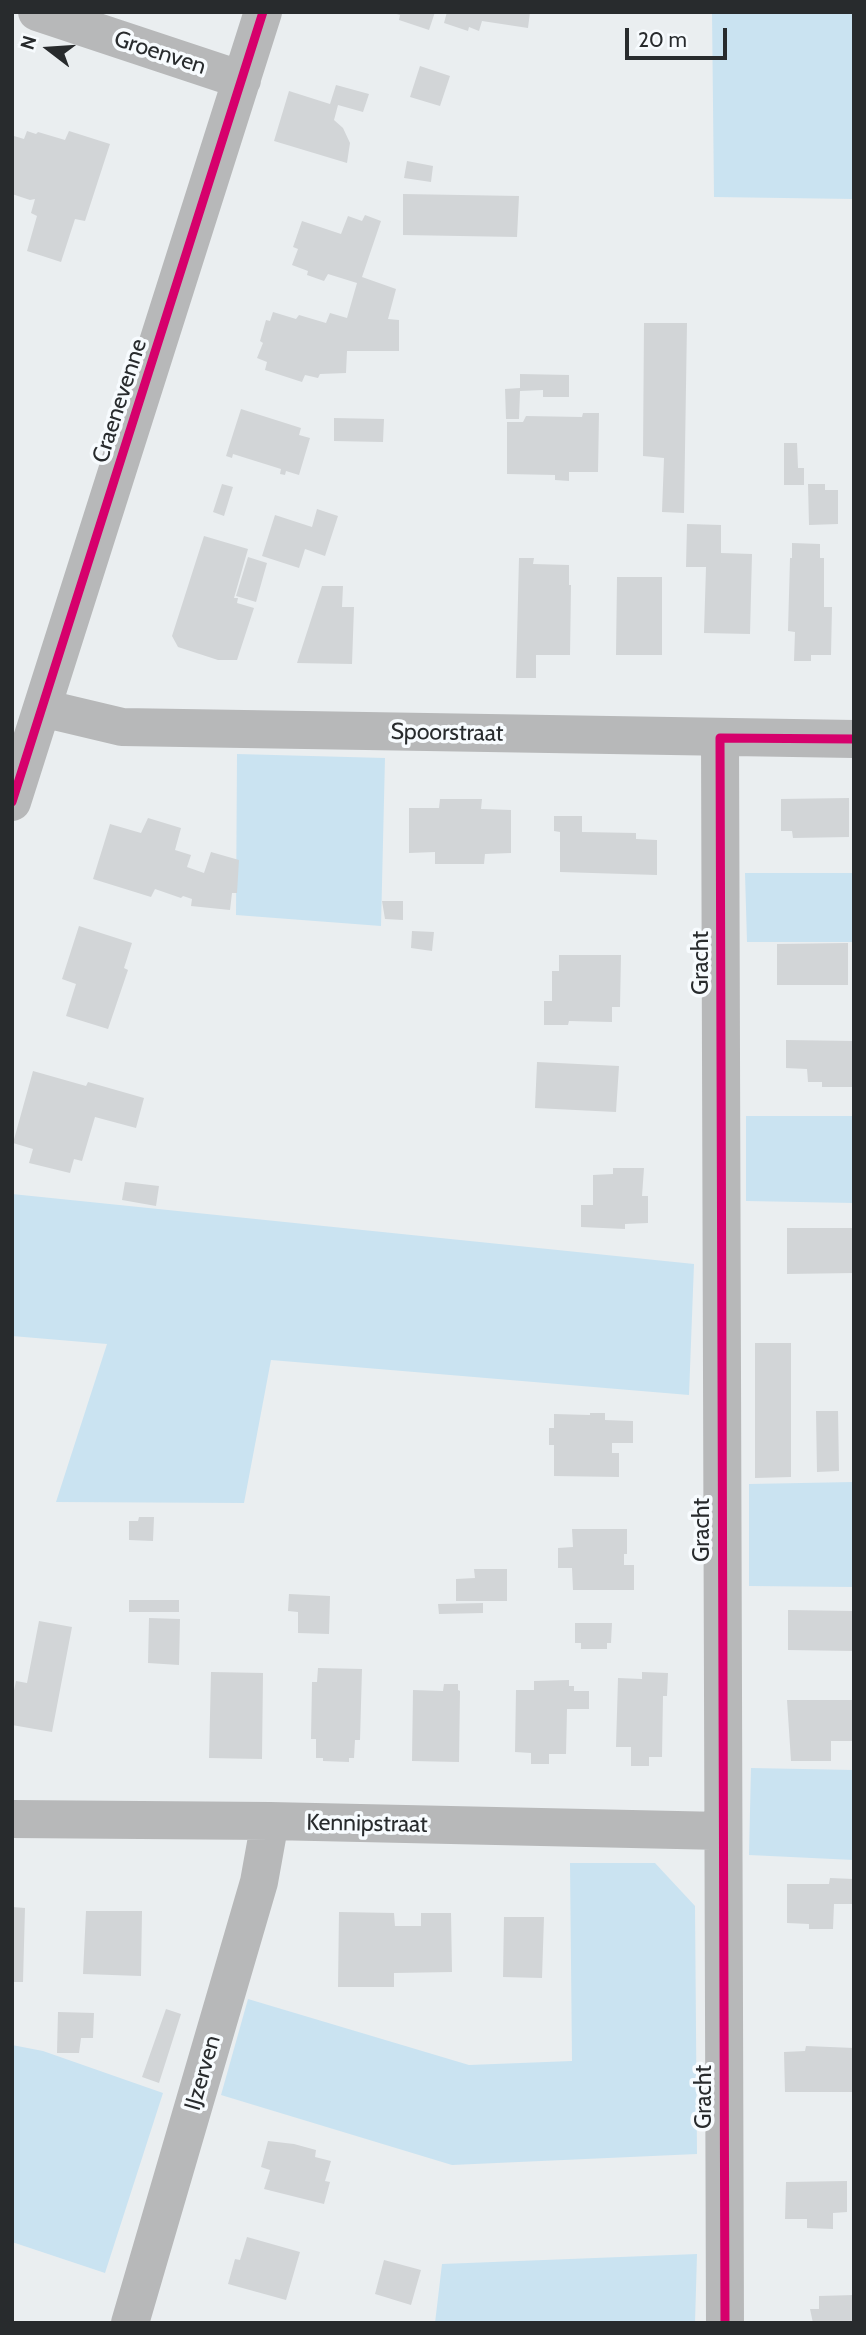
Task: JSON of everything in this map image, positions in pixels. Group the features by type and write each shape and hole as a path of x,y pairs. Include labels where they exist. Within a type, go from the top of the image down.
{"street":[{"name":"Groenven","path":"37,12 242,80"},
{"name":"Craenevenne","path":"12,802 263,12"},
{"name":"Spoorstraat","path":"42,708 122,727 854,739"},
{"name":"Gracht","path":"720,738 725,2323"},
{"name":"Kennipstraat","path":"12,1819 270,1821 722,1831"},
{"name":"IJzerven","path":"130,2323 259,1882 270,1821"}],"shaded area":[{"path":"712,12 854,12 854,199 714,197"},
{"path":"237,754 385,758 381,926 236,915"},
{"path":"745,873 854,873 854,942 747,942"},
{"path":"746,1116 854,1116 854,1203 746,1201"},
{"path":"12,1194 694,1264 689,1395 271,1360 244,1503 56,1502 107,1344 12,1336"},
{"path":"854,1482 854,1587 749,1586 749,1484"},
{"path":"751,1768 854,1770 854,1860 749,1855"},
{"path":"570,1863 655,1863 695,1906 697,2154 452,2165 221,2095 248,1999 469,2065 572,2061"},
{"path":"12,2045 43,2051 163,2093 105,2273 12,2242"},
{"path":"697,2254 695,2323 435,2323 442,2264"}],"building":[{"path":"435,12 429,30 399,20 400,15 393,13"},
{"path":"447,12 530,12 528,28 482,21 479,31 469,27 468,31 444,23"},
{"path":"420,66 450,76 440,106 410,97"},
{"path":"336,85 369,94 363,112 338,105 334,120 343,128 350,143 347,163 274,141 289,91 330,104"},
{"path":"27,131 65,140 69,131 110,144 85,221 75,219 61,262 27,251 37,216 31,213 35,199 12,194 12,138 14,136 24,139"},
{"path":"407,161 433,166 431,182 404,178"},
{"path":"403,194 519,196 517,237 403,235"},
{"path":"365,215 381,221 362,277 396,289 388,319 399,320 399,351 347,351 346,373 320,374 318,378 305,375 302,382 265,370 267,362 257,358 263,343 260,341 266,320 270,321 273,312 296,319 299,315 326,323 330,313 347,318 357,283 328,274 324,281 307,275 308,271 292,265 298,249 293,247 302,221 341,234 348,216 362,221"},
{"path":"644,323 687,323 684,513 662,512 664,458 643,456"},
{"path":"520,374 569,375 569,397 543,397 543,390 520,391 519,419 506,419 505,389 520,388"},
{"path":"241,409 301,428 299,435 310,438 299,475 286,471 285,475 280,474 281,469 233,454 232,458 226,456"},
{"path":"583,413 599,413 598,472 569,472 569,481 555,480 555,475 507,474 507,422 523,422 526,416 582,417"},
{"path":"334,418 384,419 383,442 334,441"},
{"path":"784,443 797,443 798,468 804,468 804,485 784,485"},
{"path":"222,484 233,487 224,516 213,512"},
{"path":"808,484 825,484 825,490 838,490 838,524 809,525"},
{"path":"317,509 338,516 325,556 305,549 299,568 262,556 275,515 312,527"},
{"path":"687,524 721,525 721,553 752,554 750,634 704,633 706,567 686,567"},
{"path":"204,536 248,549 234,598 238,598 237,603 254,608 237,660 218,660 178,647 172,636"},
{"path":"792,543 820,544 820,558 824,558 824,607 832,607 831,655 811,655 811,661 794,661 795,632 788,631"},
{"path":"248,557 267,563 256,602 236,596"},
{"path":"519,558 534,558 533,564 569,565 570,655 536,655 536,678 516,678"},
{"path":"617,577 662,577 662,655 616,655"},
{"path":"322,586 343,586 342,607 354,607 352,664 297,663"},
{"path":"849,798 849,837 793,838 792,831 781,831 781,799"},
{"path":"440,799 482,799 481,809 511,810 511,853 485,854 484,864 435,864 435,852 409,853 409,808 439,808"},
{"path":"554,816 582,816 582,832 636,833 636,839 657,840 657,875 560,872 560,832 554,831"},
{"path":"148,818 181,828 175,850 191,855 187,867 204,873 211,852 239,860 237,893 232,893 230,910 191,906 192,899 155,889 151,897 93,879 110,824 141,833"},
{"path":"382,901 403,901 403,920 385,919"},
{"path":"79,926 132,943 124,968 128,970 108,1029 66,1016 76,984 62,979"},
{"path":"412,931 434,932 432,951 411,948"},
{"path":"848,943 848,985 777,985 777,944"},
{"path":"559,955 621,955 620,1007 612,1007 612,1022 569,1021 568,1025 544,1025 544,1001 552,1001 552,971 559,971"},
{"path":"786,1040 854,1041 854,1087 822,1087 822,1082 808,1082 807,1069 786,1068"},
{"path":"537,1062 619,1066 616,1112 535,1108"},
{"path":"33,1071 86,1086 88,1082 144,1098 136,1128 95,1117 82,1161 74,1159 70,1173 29,1163 33,1149 13,1143"},
{"path":"613,1168 644,1168 642,1196 648,1196 648,1223 625,1224 625,1229 581,1227 581,1205 593,1205 593,1175 613,1174"},
{"path":"125,1182 159,1186 156,1206 122,1200"},
{"path":"787,1228 854,1228 854,1273 787,1274"},
{"path":"755,1343 791,1343 791,1477 755,1478"},
{"path":"816,1411 838,1411 839,1471 817,1472"},
{"path":"605,1413 605,1420 633,1421 633,1443 612,1443 612,1453 619,1453 619,1477 554,1476 554,1445 549,1445 549,1428 554,1428 554,1414"},
{"path":"139,1517 154,1517 153,1541 129,1540 129,1521 138,1521"},
{"path":"572,1529 627,1529 624,1565 634,1565 634,1590 573,1590 572,1568 558,1568 558,1548 573,1547"},
{"path":"474,1569 507,1569 507,1601 456,1601 456,1579 475,1578"},
{"path":"289,1594 330,1596 329,1634 298,1633 298,1612 288,1611"},
{"path":"129,1600 179,1600 179,1612 129,1612"},
{"path":"483,1603 483,1613 439,1614 438,1604"},
{"path":"788,1610 854,1611 854,1651 788,1650"},
{"path":"149,1618 180,1619 179,1665 148,1663"},
{"path":"39,1621 72,1627 52,1732 12,1725 12,1700 16,1681 27,1683"},
{"path":"575,1623 612,1623 611,1643 607,1643 607,1649 581,1649 581,1643 575,1643"},
{"path":"318,1668 362,1669 360,1740 355,1740 354,1758 349,1758 349,1762 323,1761 323,1758 316,1758 316,1739 311,1739 312,1682 317,1682"},
{"path":"211,1672 263,1673 262,1759 209,1758"},
{"path":"642,1672 668,1673 667,1696 663,1696 662,1757 649,1757 649,1766 631,1766 631,1747 616,1747 618,1678 642,1679"},
{"path":"569,1680 569,1686 574,1686 574,1691 589,1691 589,1709 567,1709 566,1754 549,1754 549,1764 531,1764 531,1753 515,1752 516,1690 534,1690 534,1681"},
{"path":"444,1684 458,1684 460,1691 459,1762 412,1761 413,1690 443,1691"},
{"path":"787,1700 854,1700 854,1741 831,1741 831,1761 791,1761"},
{"path":"830,1878 854,1879 854,1904 834,1904 833,1929 809,1929 809,1924 787,1923 787,1884 829,1884"},
{"path":"12,1907 25,1908 23,1982 12,1982"},
{"path":"86,1911 142,1911 141,1976 83,1974"},
{"path":"339,1912 394,1913 395,1926 421,1926 421,1913 451,1913 452,1972 394,1973 394,1987 338,1987"},
{"path":"504,1917 544,1917 542,1978 503,1977"},
{"path":"166,2009 181,2014 159,2083 142,2077"},
{"path":"58,2012 94,2013 93,2038 81,2038 79,2053 57,2053"},
{"path":"806,2046 854,2048 854,2092 785,2092 784,2052 805,2051"},
{"path":"268,2141 316,2150 315,2157 331,2161 325,2181 330,2182 324,2204 264,2189 270,2170 261,2167"},
{"path":"847,2181 847,2212 833,2213 833,2229 807,2228 807,2219 785,2219 786,2182"},
{"path":"247,2237 300,2252 286,2300 228,2284 235,2259 240,2260"},
{"path":"384,2260 421,2270 411,2305 375,2294"},
{"path":"854,2295 854,2323 813,2323 810,2309 819,2309 819,2296"}],"cycle path":[{"path":"12,802 263,12"},
{"path":"725,2323 720,738 854,739"}]}
